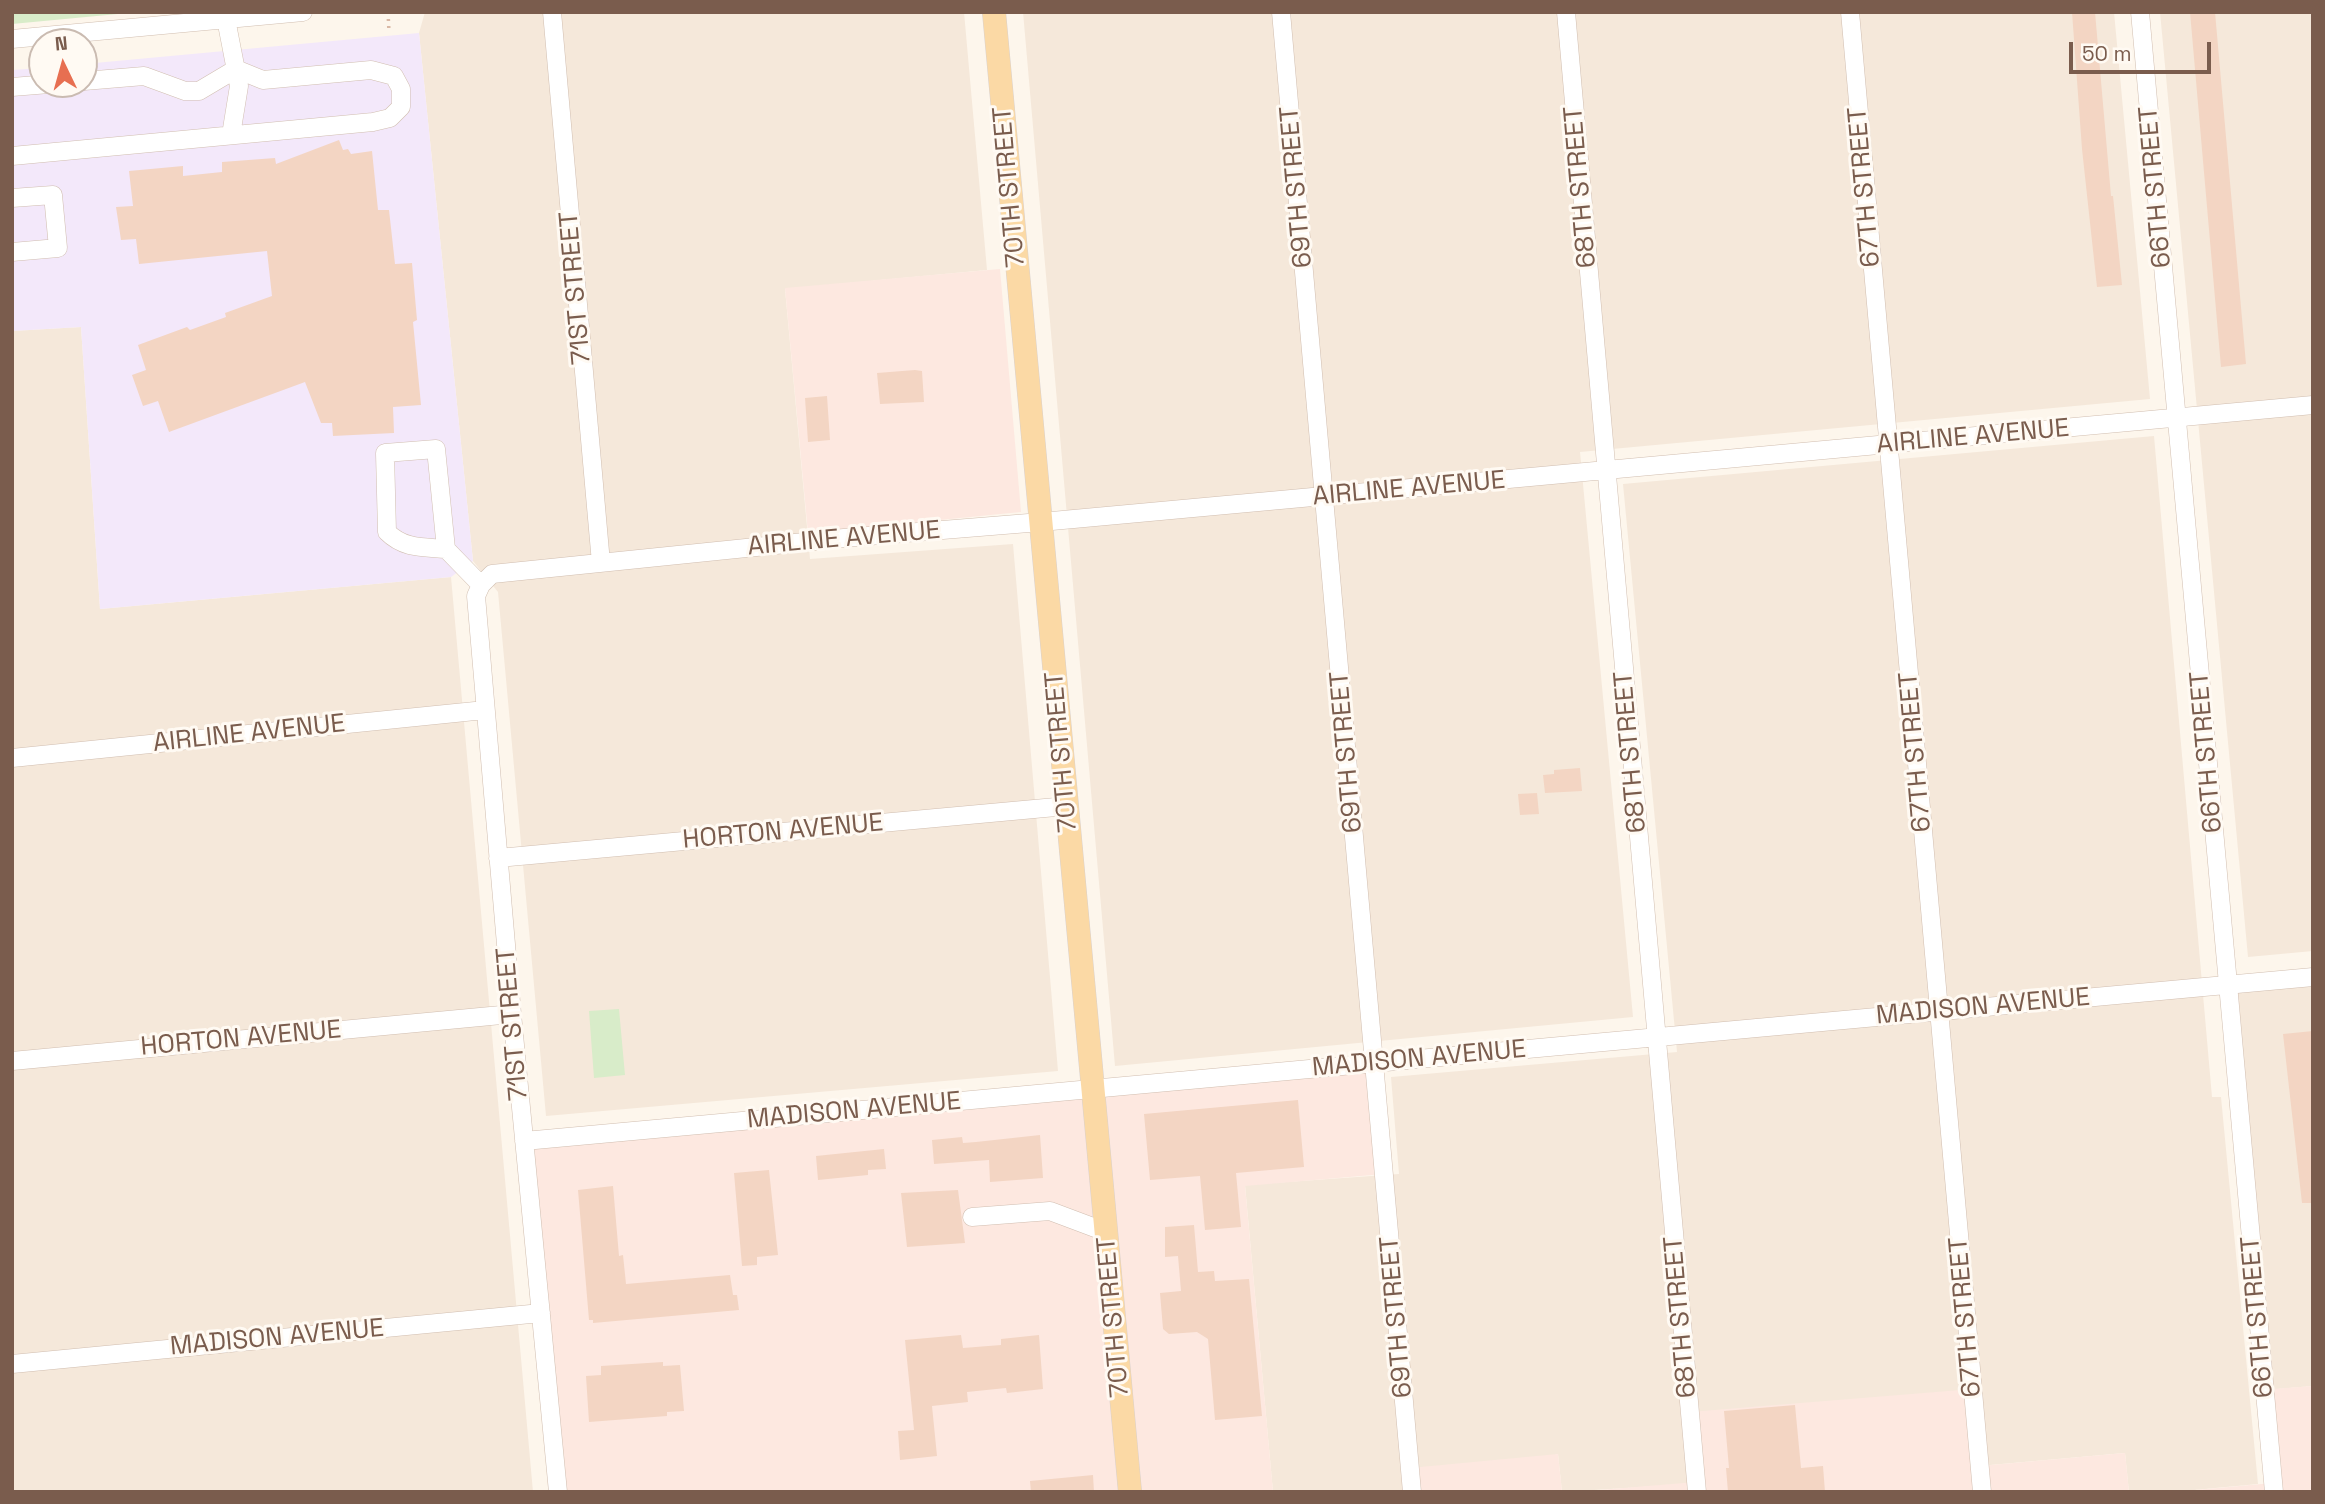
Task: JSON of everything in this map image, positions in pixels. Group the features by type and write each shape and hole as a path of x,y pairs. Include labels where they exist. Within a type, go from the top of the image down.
{"main road":[{"name":"70TH STREET","path":"994,12 1130,1492"}],"street":[{"path":"12,40 303,12"},
{"name":"71ST STREET","path":"552,12 601,563"},
{"name":"69TH STREET","path":"1281,12 1412,1492"},
{"name":"68TH STREET","path":"1566,12 1697,1492"},
{"name":"67TH STREET","path":"1850,12 1982,1492"},
{"name":"66TH STREET","path":"2140,12 2274,1492"},
{"path":"226,19 239,86 231,135"},
{"path":"98,80 144,76 185,91 199,91 236,69"},
{"path":"12,156 373,122 390,118 401,107 401,89 394,76 371,70 263,80 236,69"},
{"path":"12,198 53,195 58,248 12,252"},
{"name":"AIRLINE AVENUE","path":"481,585 492,575 505,572 844,538 2313,405"},
{"path":"446,549 408,547 396,542 387,532 385,453 436,449 446,549 481,585"},
{"name":"71ST STREET","path":"481,585 476,596 485,710 558,1492"},
{"name":"AIRLINE AVENUE","path":"12,758 485,710"},
{"name":"HORTON AVENUE","path":"498,858 1067,806"},
{"name":"MADISON AVENUE","path":"524,1141 2313,977"},
{"name":"HORTON AVENUE","path":"12,1061 512,1014"},
{"path":"972,1217 1050,1211 1106,1233"},
{"name":"MADISON AVENUE","path":"12,1364 541,1313"}],"path":[{"path":"388,12 389,32"}],"shaded area":[{"path":"425,12 964,12 987,270 785,289 810,559 1013,544 1058,1071 546,1116 498,592 473,561 419,33"},
{"path":"1023,12 2114,12 2150,399 1580,452 1633,1017 1115,1066"},
{"path":"2160,12 2313,12 2313,951 2248,957"},
{"path":"419,33 473,561 451,577 100,609 81,327 12,331 12,70 28,69 28,98 98,98 98,63"},
{"path":"1000,269 1021,512 808,533 785,288"},
{"path":"81,327 100,609 451,577 533,1492 12,1492 12,331"},
{"path":"2154,436 2212,1097 2221,1097 2258,1484 2173,1492 2129,1492 2125,1453 1979,1466 1562,1492 1558,1454 1412,1492 1273,1492 1245,1185 1399,1174 1391,1077 1677,1052 1623,484"},
{"path":"2313,977 2313,1386 2265,1390 2228,985"},
{"path":"1375,1063 1384,1174 1245,1186 1273,1492 558,1492 524,1141"},
{"path":"2313,1386 2313,1492 2281,1492 2272,1389"},
{"path":"1973,1389 1980,1466 2125,1453 2129,1492 1575,1492 1696,1482 1690,1412"},
{"path":"1558,1454 1562,1492 1412,1492 1410,1468"},
{"path":"2273,1483 2274,1492 2173,1492"}],"green space":[{"path":"12,12 139,12 12,24"},
{"path":"619,1009 625,1075 594,1078 589,1011"}],"building":[{"path":"2072,12 2095,12 2111,196 2122,285 2097,287 2082,149"},
{"path":"2190,12 2215,12 2246,364 2221,367"},
{"path":"339,140 343,150 348,149 351,154 372,151 378,210 389,210 395,264 412,263 417,320 413,322 421,405 393,407 394,433 333,436 332,423 321,423 305,382 169,432 158,401 143,406 132,375 146,370 138,345 187,327 190,330 226,317 225,313 272,296 267,251 139,264 136,239 121,240 116,207 133,206 129,171 183,166 183,176 222,172 222,162 275,158 276,164"},
{"path":"922,371 924,402 880,404 877,373"},
{"path":"827,396 830,440 808,442 805,398"},
{"path":"1580,768 1582,791 1545,793 1543,775 1554,774 1554,770"},
{"path":"1537,793 1539,814 1520,815 1518,794"},
{"path":"2313,1031 2313,1203 2302,1203 2283,1034"},
{"path":"1298,1100 1304,1167 1236,1173 1241,1227 1205,1230 1200,1176 1150,1180 1144,1114"},
{"path":"1040,1135 1043,1178 990,1182 989,1160 934,1164 932,1140 962,1137 963,1143"},
{"path":"884,1149 886,1169 868,1170 868,1175 818,1180 816,1156"},
{"path":"769,1170 778,1255 757,1257 757,1265 742,1266 734,1173"},
{"path":"613,1186 619,1256 623,1255 626,1284 730,1275 739,1310 593,1323 593,1320 589,1320 578,1190"},
{"path":"958,1190 965,1243 907,1247 901,1193"},
{"path":"1194,1225 1198,1272 1214,1271 1215,1281 1249,1279 1262,1416 1215,1420 1208,1339 1197,1332 1169,1334 1163,1329 1160,1293 1181,1291 1178,1256 1165,1257 1165,1227"},
{"path":"961,1335 963,1348 1001,1345 1001,1339 1039,1335 1043,1389 1007,1393 1006,1388 967,1392 968,1402 932,1406 937,1456 900,1460 898,1431 914,1430 905,1340"},
{"path":"663,1362 663,1366 680,1365 684,1411 667,1412 667,1416 589,1422 586,1376 601,1375 601,1366"},
{"path":"1795,1405 1801,1468 1823,1466 1825,1492 1728,1492 1726,1468 1729,1468 1724,1411"},
{"path":"1093,1475 1094,1492 1031,1492 1030,1481"}]}
